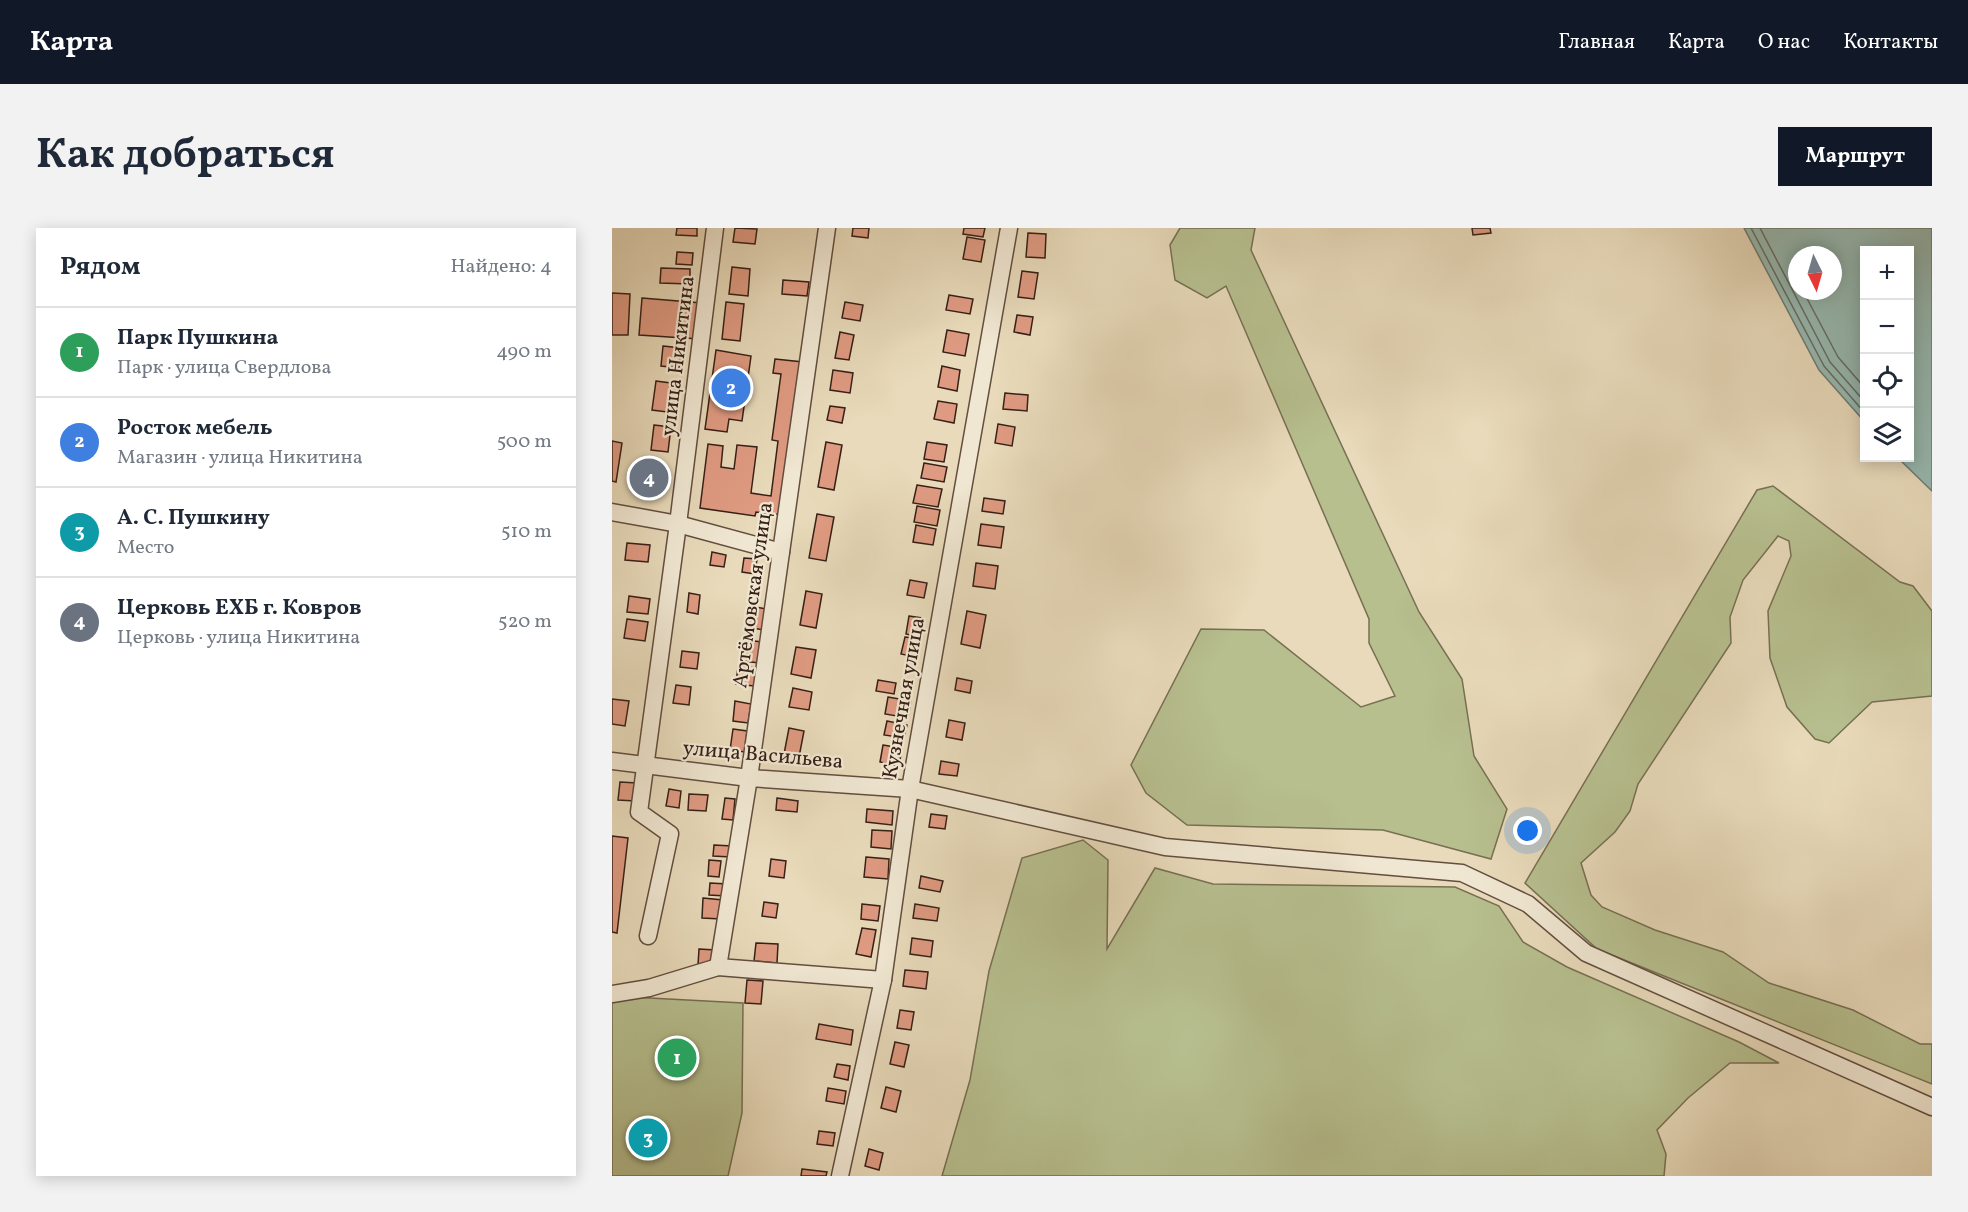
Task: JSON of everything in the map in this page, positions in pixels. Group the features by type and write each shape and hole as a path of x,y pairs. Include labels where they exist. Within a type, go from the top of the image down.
{"street":[{"name":"улица Никитина","path":"648,936 670,834 639,812 716,228"},
{"name":"Артёмовская улица","path":"718,967 749,778 827,228"},
{"name":"Кузнечная улица","path":"840,1176 883,980 910,789 1009,228"},
{"path":"612,512 678,524 781,552"},
{"name":"улица Васильева","path":"612,761 749,778 910,789 1165,847 1462,873 1528,904 1586,953 1932,1107"},
{"path":"612,994 649,988 718,967 883,980"}],"green space":[{"path":"1180,228 1255,228 1251,250 1419,612 1462,679 1474,756 1507,809 1491,859 1383,830 1187,825 1146,793 1131,765 1201,629 1264,630 1361,707 1395,696 1369,643 1369,619 1226,286 1207,298 1175,280 1170,245"},
{"path":"1773,486 1900,582 1913,586 1932,611 1932,696 1872,702 1829,743 1815,739 1787,707 1770,658 1768,611 1791,556 1789,541 1778,536 1743,580 1730,617 1731,643 1638,784 1630,811 1615,832 1581,863 1591,895 1602,907 1655,930 1723,952 1769,983 1853,1010 1920,1044 1932,1044 1932,1084 1597,949 1525,883 1757,490"},
{"path":"1083,840 1108,860 1107,949 1155,868 1213,884 1455,887 1499,906 1523,942 1567,967 1739,1042 1779,1063 1730,1063 1688,1098 1657,1130 1666,1154 1664,1176 942,1176 970,1080 989,971 1022,858"},
{"path":"631,997 743,1003 742,1113 728,1176 612,1176 612,1000"}],"water":[{"path":"1744,228 1932,228 1932,491 1902,462 1914,462 1914,246 1860,246 1860,416 1819,370"}],"building":[{"path":"677,228 697,228 697,236 676,235"},
{"path":"735,228 757,229 755,244 733,242"},
{"path":"853,228 869,228 868,238 852,236"},
{"path":"964,228 985,228 983,237 963,234"},
{"path":"1472,228 1490,228 1491,233 1473,235"},
{"path":"1028,233 1046,234 1045,258 1026,257"},
{"path":"967,237 985,240 981,262 963,259"},
{"path":"677,252 693,253 692,265 676,264"},
{"path":"732,267 750,269 748,296 729,294"},
{"path":"661,268 690,269 690,284 660,283"},
{"path":"1022,271 1038,273 1034,299 1018,297"},
{"path":"783,280 809,282 807,296 782,294"},
{"path":"612,293 630,294 628,335 612,335"},
{"path":"949,295 973,299 970,314 946,310"},
{"path":"642,298 702,303 699,339 639,335"},
{"path":"726,302 744,304 740,341 722,339"},
{"path":"845,302 863,305 860,321 842,318"},
{"path":"1017,315 1033,317 1030,335 1014,332"},
{"path":"947,330 969,334 965,356 943,352"},
{"path":"840,332 854,335 849,360 835,358"},
{"path":"663,346 681,348 679,368 661,366"},
{"path":"716,350 751,356 742,421 729,419 727,432 705,429"},
{"path":"775,359 803,362 782,515 756,512 755,516 700,508 708,444 723,446 721,467 734,469 737,445 757,447 751,493 771,496 778,441 772,440 781,374 773,373"},
{"path":"942,366 960,370 957,391 938,387"},
{"path":"833,370 853,373 850,393 830,390"},
{"path":"656,381 678,384 675,413 652,410"},
{"path":"1005,393 1028,395 1027,411 1003,409"},
{"path":"938,401 957,404 954,423 934,419"},
{"path":"830,406 845,408 842,423 827,420"},
{"path":"998,424 1015,427 1012,446 995,443"},
{"path":"654,425 671,427 668,452 651,450"},
{"path":"612,441 622,443 616,482 612,481"},
{"path":"826,442 842,445 834,490 818,487"},
{"path":"927,442 947,445 944,462 924,459"},
{"path":"924,463 947,467 944,482 921,478"},
{"path":"917,485 942,489 938,507 913,503"},
{"path":"984,498 1005,501 1003,514 982,511"},
{"path":"917,506 940,510 937,526 914,522"},
{"path":"817,514 834,517 826,561 809,558"},
{"path":"981,524 1004,527 1001,548 978,545"},
{"path":"916,525 936,529 933,545 913,542"},
{"path":"627,543 650,545 648,562 625,560"},
{"path":"712,552 726,555 724,567 710,565"},
{"path":"744,558 757,559 755,574 742,572"},
{"path":"976,563 998,566 995,589 973,586"},
{"path":"910,580 927,583 924,598 907,595"},
{"path":"806,591 822,594 816,628 800,625"},
{"path":"689,593 700,595 698,614 687,612"},
{"path":"629,596 650,599 648,614 627,612"},
{"path":"749,606 767,609 764,630 746,627"},
{"path":"967,611 986,615 980,648 961,644"},
{"path":"909,616 922,618 919,637 906,634"},
{"path":"627,619 648,622 645,641 624,638"},
{"path":"905,637 919,639 916,657 901,654"},
{"path":"746,640 762,642 759,663 743,661"},
{"path":"796,647 816,650 811,678 791,674"},
{"path":"682,651 699,653 697,669 680,667"},
{"path":"738,666 757,668 754,686 736,684"},
{"path":"957,678 972,681 970,693 955,690"},
{"path":"878,680 896,683 894,694 876,691"},
{"path":"676,685 691,687 689,705 673,703"},
{"path":"793,688 812,692 809,710 789,707"},
{"path":"888,697 911,701 908,718 885,714"},
{"path":"612,699 629,701 625,726 612,724"},
{"path":"735,701 751,704 748,723 733,721"},
{"path":"949,720 965,723 962,740 946,737"},
{"path":"887,721 907,725 904,738 884,735"},
{"path":"789,728 804,731 799,757 784,754"},
{"path":"733,729 747,731 745,752 730,750"},
{"path":"883,745 902,748 899,766 880,762"},
{"path":"941,761 959,764 957,776 939,774"},
{"path":"620,782 637,783 635,801 618,800"},
{"path":"669,789 681,791 679,808 666,806"},
{"path":"689,794 708,795 706,811 688,810"},
{"path":"725,798 735,799 733,820 722,819"},
{"path":"777,798 798,801 797,812 776,810"},
{"path":"867,809 893,811 892,825 866,822"},
{"path":"931,814 947,816 945,829 929,827"},
{"path":"872,830 892,831 891,849 871,847"},
{"path":"612,836 628,838 617,933 612,932"},
{"path":"714,845 732,846 731,857 713,856"},
{"path":"866,857 889,859 888,879 864,877"},
{"path":"771,859 786,861 784,878 769,876"},
{"path":"709,860 721,861 719,877 708,876"},
{"path":"921,876 943,881 940,892 919,888"},
{"path":"710,883 727,884 726,896 709,895"},
{"path":"703,898 723,900 721,919 702,918"},
{"path":"764,902 778,904 776,918 762,916"},
{"path":"862,904 880,906 878,921 861,919"},
{"path":"915,904 939,908 937,921 913,918"},
{"path":"862,928 876,930 871,957 856,954"},
{"path":"912,938 933,941 931,957 910,954"},
{"path":"756,943 778,944 777,963 754,961"},
{"path":"699,949 715,950 714,966 698,965"},
{"path":"905,970 928,972 926,989 903,986"},
{"path":"747,980 763,981 761,1004 745,1003"},
{"path":"900,1010 914,1012 911,1030 897,1028"},
{"path":"819,1024 853,1030 851,1045 816,1039"},
{"path":"895,1042 909,1045 904,1067 890,1064"},
{"path":"837,1064 850,1066 848,1080 834,1077"},
{"path":"886,1087 901,1091 896,1112 881,1108"},
{"path":"828,1088 846,1091 844,1104 826,1101"},
{"path":"819,1131 835,1133 833,1146 817,1144"},
{"path":"869,1149 883,1153 879,1170 865,1166"},
{"path":"802,1169 827,1172 826,1176 801,1176"}],"place":[{"name":"Росток мебель","path":"731,388"},
{"name":"Церковь ЕХБ г. Ковров","path":"649,478"},
{"name":"Парк Пушкина","path":"677,1058"},
{"name":"А. С. Пушкину","path":"648,1138"}]}
